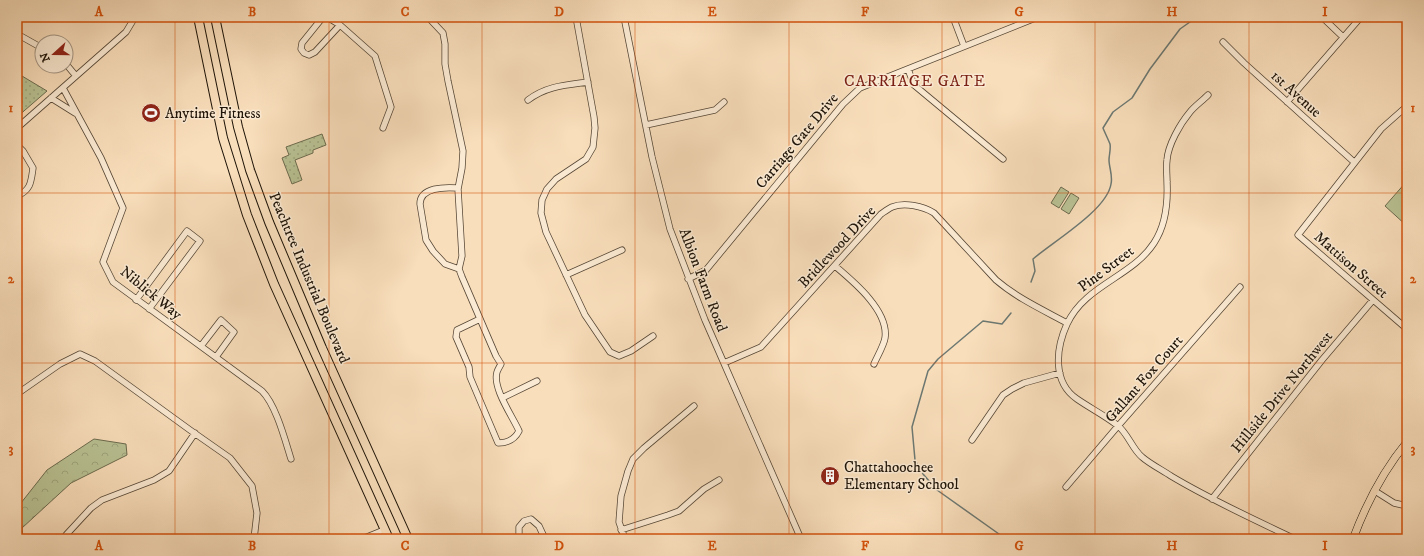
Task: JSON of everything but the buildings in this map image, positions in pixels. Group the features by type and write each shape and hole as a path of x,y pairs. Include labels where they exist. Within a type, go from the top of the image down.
{"highway":[{"path":"198,17 223,138 247,215 274,284 389,539"},
{"name":"Peachtree Industrial Boulevard","path":"215,17 238,127 250,170 269,222 319,340 408,539"}],"main road":[{"path":"1353,539 1375,490 1407,442"}],"street":[{"path":"17,128 126,32 135,17"},
{"path":"323,17 302,43 301,49 304,53 309,55 315,52 340,25"},
{"path":"327,17 340,25 375,56 391,107 383,128"},
{"path":"428,17 443,33 445,44 445,64 463,151 462,168 458,188 462,256 459,269 496,356 501,364 497,372 496,381 502,398 519,431 518,434 508,442 498,443 470,377 469,367 456,337 457,330 480,319"},
{"path":"576,17 595,128 593,147 586,160 556,179 547,189 542,200 541,213 546,232 585,315 610,352 619,356 631,351 653,336"},
{"name":"Albion Farm Road","path":"624,17 652,157 670,229 688,279 801,539"},
{"path":"953,17 964,46"},
{"name":"Carriage Gate Drive","path":"688,279 706,270 843,104 860,88 1038,17"},
{"path":"1322,17 1343,37"},
{"path":"1287,102 1361,17"},
{"path":"17,34 34,44"},
{"name":"1st Avenue","path":"1223,42 1244,63 1354,162"},
{"path":"908,69 914,85 1004,159"},
{"path":"528,100 540,92 552,87 588,82"},
{"name":"Niblick Way","path":"63,88 101,158 123,208 102,262 113,282 216,357 266,396 279,422 291,460"},
{"name":"Pine Street","path":"1208,95 1190,112 1170,144 1167,160 1167,206 1160,233 1154,244 1139,261 1089,296 1078,307 1067,323 1060,341 1058,363 1066,388 1076,399 1118,426 1125,433 1141,457 1212,499 1296,539"},
{"name":"Niblick Way","path":"51,98 76,114"},
{"path":"646,125 715,110 724,102"},
{"path":"1354,162 1381,129 1407,106"},
{"path":"17,145 23,151 33,168 30,186 23,193 17,196"},
{"name":"Mattison Street","path":"1354,162 1298,235 1407,329"},
{"path":"458,188 443,188 423,194 420,198 420,204 426,240 433,251 446,264 459,269"},
{"name":"Bridlewood Drive","path":"724,363 761,347 881,214 892,207 900,205 923,207 930,210 938,216 1005,288 1067,323"},
{"path":"136,300 187,231 192,234 200,241 149,309"},
{"path":"566,275 622,250"},
{"path":"835,266 866,294 883,320 885,339 874,364"},
{"name":"Gallant Fox Court","path":"1066,487 1240,287"},
{"name":"Hillside Drive Northwest","path":"1212,499 1322,360 1372,300"},
{"path":"201,346 221,320 234,332 216,357"},
{"path":"17,394 60,364 80,354 95,361 230,458 252,486 257,513 254,539"},
{"path":"972,440 1002,395 1024,383 1060,373"},
{"path":"502,398 537,381"},
{"path":"625,539 618,522 621,496 628,471 633,460 644,448 694,406"},
{"path":"66,535 91,508 102,500 154,480 169,471 194,433"},
{"path":"621,530 679,511 704,489 719,480"},
{"path":"1375,490 1394,503 1407,506"},
{"path":"521,539 519,535 519,527 524,521 531,519 539,526 545,539"},
{"path":"362,539 384,530"}],"green space":[{"path":"17,73 47,91 17,117"},
{"path":"322,134 326,145 313,150 313,153 295,160 302,180 292,184 282,158 289,155 286,147"},
{"path":"1407,181 1407,226 1385,206"},
{"path":"1061,187 1069,192 1059,208 1051,203"},
{"path":"1071,193 1079,198 1069,214 1061,209"},
{"path":"94,439 126,444 127,455 71,483 22,528 23,539 17,539 17,508 47,470"}],"waterway":[{"path":"1031,282 1035,271 1033,259 1090,214 1107,194 1111,184 1109,160 1110,144 1103,128 1113,112 1132,98 1150,69 1180,29 1197,17"},
{"path":"1006,539 937,490 923,474 915,460 912,427 928,371 938,359 983,321 1002,324 1011,313"}],"place":[{"name":"Anytime Fitness","path":"151,113"},
{"name":"Chattahoochee Elementary School","path":"830,476"}],"district":[{"name":"CARRIAGE GATE","path":"915,81"}]}
